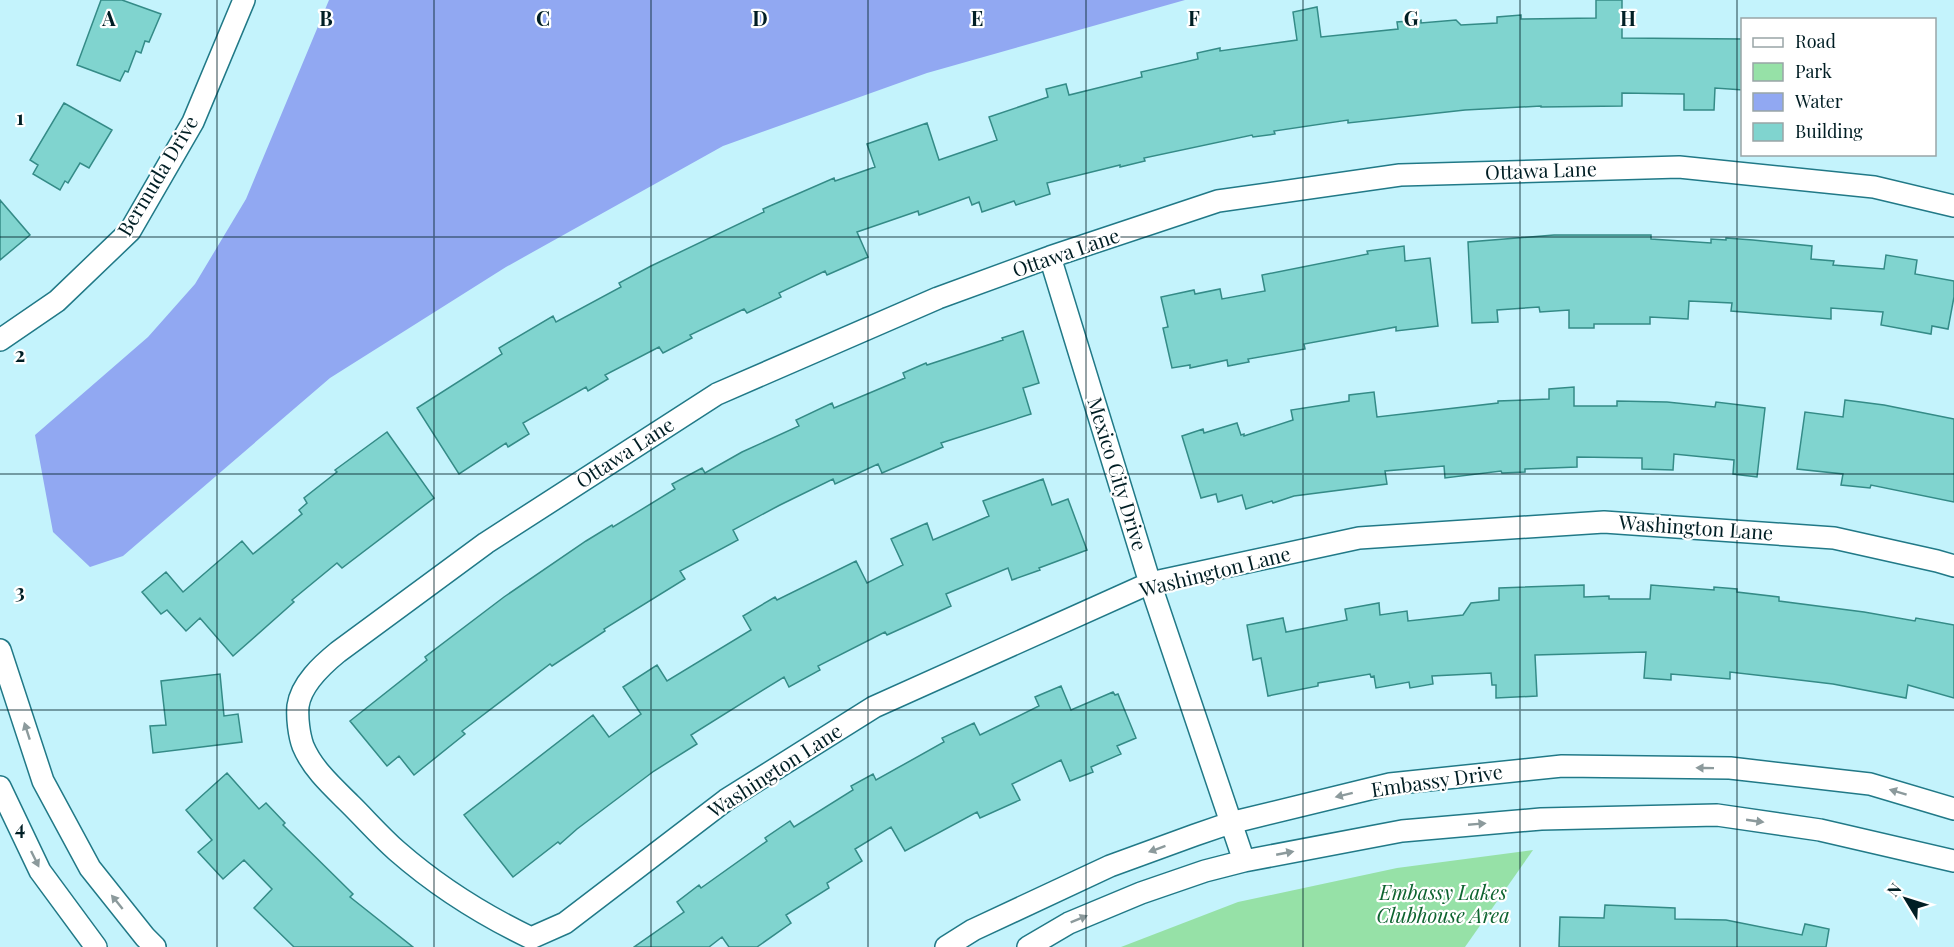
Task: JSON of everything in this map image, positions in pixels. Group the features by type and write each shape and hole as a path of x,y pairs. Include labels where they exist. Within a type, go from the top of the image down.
{"street":[{"name":"Bermuda Drive","path":"0,340 57,301 130,231 193,122 244,0"},
{"name":"Ottawa Lane","path":"531,938 496,921 456,896 397,851 323,777 303,747 299,731 298,704 309,680 338,652 486,543 717,394 938,298 1050,257 1218,201 1400,175 1679,167 1874,187 1954,206"},
{"name":"Mexico City Drive","path":"1050,257 1150,583 1244,861"},
{"name":"Washington Lane","path":"531,938 565,923 726,800 874,707 1150,583 1359,538 1604,522 1834,538 1954,566"},
{"path":"0,650 43,781 90,868 155,947"},
{"name":"Embassy Drive","path":"946,947 973,930 1110,866 1230,823 1390,784 1562,766 1730,768 1870,784 1954,808"},
{"path":"0,788 40,871 96,947"},
{"path":"1028,947 1069,923 1141,893 1205,871 1244,861 1402,831 1541,819 1717,815 1820,830 1954,861"}],"green space":[{"name":"Embassy Lakes Clubhouse Area","path":"1533,850 1465,947 1121,947 1238,902 1397,868"}],"water":[{"path":"329,0 1185,0 927,73 723,146 506,267 330,378 123,556 90,567 53,532 35,435 148,337 195,284 246,199"}],"building":[{"path":"101,0 122,0 161,14 149,42 145,41 141,53 136,51 128,72 125,71 120,81 77,65"},
{"path":"1596,0 1622,0 1622,38 1741,39 1741,90 1715,88 1714,110 1684,110 1684,94 1622,93 1622,106 1541,106 1465,110 1348,123 1348,120 1274,131 1275,134 1253,137 1252,135 1144,158 1145,161 1047,183 1050,194 1016,205 1014,201 982,212 979,202 972,205 969,197 919,215 918,211 857,232 868,257 827,275 825,271 779,293 781,297 747,313 744,309 690,335 692,338 663,353 659,347 605,375 608,379 588,391 586,387 523,423 529,434 508,447 506,443 459,474 417,408 502,354 499,348 553,316 556,322 621,287 619,283 764,212 763,209 834,178 835,181 875,167 867,144 927,123 939,160 997,140 989,117 1048,97 1046,89 1066,84 1069,95 1142,77 1141,72 1198,59 1197,53 1220,48 1220,51 1297,40 1293,12 1317,7 1321,37 1398,29 1397,22 1421,20 1421,23 1456,20 1461,25 1497,23 1497,17 1521,15 1521,19 1596,18"},
{"path":"64,103 112,130 89,168 80,163 68,183 65,181 60,190 33,174 38,165 30,160"},
{"path":"0,200 30,235 0,260"},
{"path":"1554,235 1651,235 1651,239 1711,243 1711,239 1726,240 1726,238 1812,246 1811,259 1834,261 1833,265 1884,269 1886,255 1917,260 1915,274 1954,281 1954,297 1948,329 1932,326 1931,334 1881,325 1883,312 1831,308 1831,319 1731,311 1732,303 1689,301 1688,319 1650,317 1650,324 1594,324 1594,328 1569,328 1569,310 1540,312 1539,307 1497,310 1498,322 1472,323 1468,242"},
{"path":"1404,246 1405,261 1430,258 1438,326 1396,331 1396,327 1304,344 1305,349 1248,359 1249,362 1228,366 1227,360 1190,368 1190,365 1172,368 1163,328 1168,327 1161,297 1194,290 1195,294 1220,289 1222,299 1265,291 1262,275 1368,254 1367,251"},
{"path":"1023,331 1039,383 1023,388 1031,414 941,443 943,447 882,473 878,464 835,484 833,479 733,530 738,540 680,571 685,579 604,629 605,631 552,666 550,664 462,731 465,734 414,775 399,756 387,766 350,721 427,660 425,657 504,597 586,541 675,489 672,484 702,468 705,473 742,452 799,426 796,420 832,403 834,408 905,378 903,373 926,363 927,365 1003,340 1002,338"},
{"path":"1574,387 1574,406 1617,406 1617,401 1667,402 1715,407 1716,402 1765,408 1757,477 1733,474 1734,460 1674,454 1673,470 1642,469 1642,458 1577,457 1577,467 1525,469 1525,472 1502,473 1501,471 1445,478 1444,466 1385,471 1387,484 1294,496 1246,509 1242,495 1218,502 1216,494 1201,498 1182,436 1203,429 1204,433 1237,423 1241,435 1244,434 1244,436 1293,420 1291,410 1349,401 1349,395 1374,392 1377,417 1498,403 1498,401 1549,399 1549,389"},
{"path":"1845,400 1954,419 1954,502 1871,485 1870,488 1841,485 1843,474 1797,469 1805,412 1843,417"},
{"path":"387,432 434,498 342,568 337,563 292,600 294,602 233,656 200,618 186,631 167,610 161,614 142,592 166,572 183,592 242,541 253,554 302,514 299,510 307,503 304,498 337,472 335,470"},
{"path":"1043,479 1052,505 1068,499 1087,550 1012,580 1008,568 946,594 951,606 887,635 885,632 818,666 820,670 789,687 784,677 691,735 697,744 654,771 560,844 558,842 513,877 464,815 593,715 609,737 641,714 623,687 657,665 667,681 751,630 743,616 775,597 777,600 856,561 867,583 903,565 891,539 927,523 933,540 989,516 983,501"},
{"path":"1584,585 1584,597 1609,596 1609,599 1650,599 1651,585 1714,590 1714,587 1737,589 1737,592 1779,597 1779,601 1954,625 1954,698 1908,685 1906,698 1833,684 1730,672 1730,679 1671,674 1671,680 1644,678 1646,652 1535,655 1537,696 1496,698 1496,685 1492,685 1491,673 1432,676 1433,684 1410,688 1409,682 1376,688 1374,676 1371,677 1370,674 1318,683 1318,686 1268,696 1261,658 1253,660 1247,625 1283,618 1286,632 1347,620 1345,609 1379,603 1380,615 1407,611 1408,621 1463,615 1471,603 1499,600 1499,588"},
{"path":"220,674 224,716 238,714 242,742 153,753 150,726 166,725 161,681"},
{"path":"1061,686 1071,710 1113,692 1115,695 1118,694 1136,738 1117,746 1121,754 1091,767 1093,772 1070,781 1061,760 1012,784 1020,800 980,818 977,812 905,851 891,827 855,849 862,861 827,883 829,888 786,915 791,923 757,947 729,947 722,937 709,947 634,947 684,912 677,902 699,885 701,888 767,841 765,838 790,821 794,827 853,790 851,786 873,774 876,780 944,742 942,738 974,723 980,735 1039,706 1035,697"},
{"path":"227,773 259,809 266,803 285,823 283,825 353,894 350,897 413,947 294,947 254,908 272,889 244,860 223,879 198,852 212,840 186,810"},
{"path":"1605,905 1675,908 1675,919 1726,920 1802,935 1805,924 1829,929 1826,947 1559,947 1560,917 1604,918"}]}
